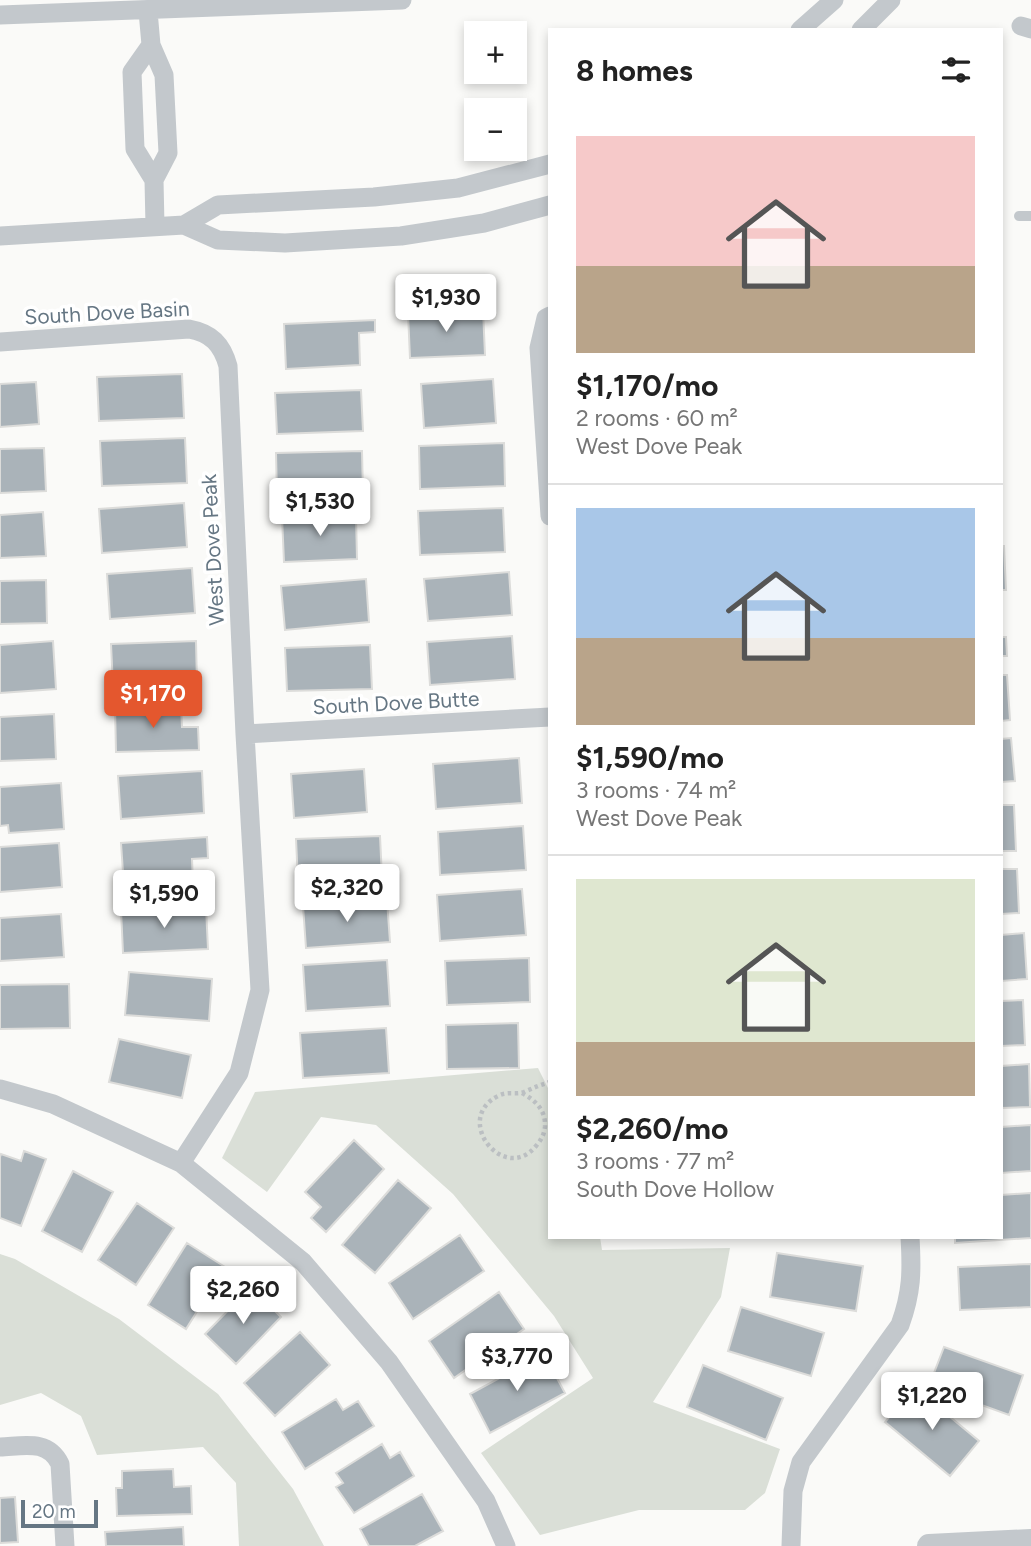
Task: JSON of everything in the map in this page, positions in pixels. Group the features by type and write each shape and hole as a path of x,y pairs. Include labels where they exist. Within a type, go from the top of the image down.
{"street":[{"path":"0,16 402,0"},
{"path":"802,28 834,0"},
{"path":"863,28 891,0"},
{"path":"148,12 150,45 164,75 168,153 154,180 155,226"},
{"path":"150,45 132,72 135,149 154,180"},
{"path":"184,225 218,205 374,197 458,188 548,165"},
{"path":"0,236 184,225 218,240 298,243 401,236 484,223 548,206"},
{"path":"548,317 538,348 548,488"},
{"name":"South Dove Basin","path":"0,342 183,328 203,332 214,339"},
{"name":"West Dove Peak","path":"181,1163 239,1073 260,990 244,734 228,366 224,351 214,339"},
{"name":"South Dove Butte","path":"244,734 548,717"},
{"path":"0,1089 53,1104 181,1163 303,1262 389,1362 486,1501 506,1546"},
{"path":"791,1546 793,1491 801,1462 900,1325 909,1302 913,1277 909,1239"},
{"path":"0,1447 45,1447 55,1453 60,1464 65,1546"},
{"path":"929,1546 1031,1541"}],"lane":[{"path":"1019,216 1031,216"}],"path":[{"path":"522,1093 532,1098 540,1107 545,1129 542,1140 533,1151 523,1156 510,1158 499,1155 489,1148 483,1139 480,1122 483,1111 490,1101 500,1094 522,1093 548,1083"}],"shaded area":[{"path":"538,1068 548,1088 548,1239 600,1239 602,1250 730,1248 721,1297 653,1402 780,1449 765,1493 745,1510 639,1510 540,1535 481,1453 593,1378 554,1316 453,1194 376,1125 321,1117 267,1192 222,1158 255,1092"},
{"path":"0,1254 15,1259 119,1319 218,1394 293,1489 324,1546 239,1546 236,1483 203,1447 97,1455 81,1416 41,1393 0,1405"}],"building":[{"path":"483,310 485,355 410,358 408,313"},
{"path":"375,320 375,332 359,333 360,365 286,369 284,324"},
{"path":"182,374 184,418 99,421 97,377"},
{"path":"493,379 496,423 424,428 421,384"},
{"path":"36,382 39,424 0,427 0,384"},
{"path":"361,390 363,431 277,434 275,393"},
{"path":"185,438 187,483 102,486 100,441"},
{"path":"504,443 505,486 420,489 419,446"},
{"path":"44,448 46,491 0,493 0,449"},
{"path":"362,451 363,493 277,496 276,453"},
{"path":"184,503 187,547 102,553 99,509"},
{"path":"503,508 505,552 420,555 418,511"},
{"path":"43,512 46,556 0,558 0,515"},
{"path":"356,515 357,559 284,562 282,517"},
{"path":"1003,546 1004,546 1006,590 1003,590"},
{"path":"192,568 195,613 110,619 107,574"},
{"path":"509,572 512,615 428,621 424,579"},
{"path":"366,579 369,622 285,630 281,586"},
{"path":"46,580 47,623 0,624 0,581"},
{"path":"512,636 515,679 430,685 427,642"},
{"path":"1003,637 1006,637 1007,656 1003,656"},
{"path":"53,641 56,689 0,693 0,645"},
{"path":"196,641 197,684 113,687 111,644"},
{"path":"370,645 372,689 287,691 285,648"},
{"path":"1003,675 1007,675 1010,720 1003,721"},
{"path":"181,706 182,727 198,727 199,750 116,752 115,707"},
{"path":"54,714 56,759 0,761 0,717"},
{"path":"1011,738 1015,781 1003,782 1003,739"},
{"path":"519,758 522,803 436,809 433,764"},
{"path":"364,769 367,812 294,818 291,774"},
{"path":"202,771 204,813 121,819 118,776"},
{"path":"61,783 64,829 9,833 8,825 0,826 0,787"},
{"path":"1003,805 1014,805 1016,851 1003,851"},
{"path":"523,826 526,870 440,875 438,832"},
{"path":"380,836 382,878 298,882 296,839"},
{"path":"207,837 208,858 192,859 193,883 124,887 121,843"},
{"path":"59,843 62,887 0,892 0,847"},
{"path":"1003,869 1017,869 1019,913 1003,914"},
{"path":"522,889 526,935 440,941 437,895"},
{"path":"387,900 390,942 306,948 303,906"},
{"path":"206,907 208,949 123,953 121,910"},
{"path":"61,914 64,957 0,961 0,918"},
{"path":"1024,933 1027,979 1003,981 1003,935"},
{"path":"529,958 530,1002 447,1005 445,961"},
{"path":"387,960 390,1006 306,1011 303,965"},
{"path":"129,972 212,979 209,1021 125,1015"},
{"path":"69,984 70,1028 0,1029 0,985"},
{"path":"1023,1000 1025,1045 1003,1046 1003,1001"},
{"path":"518,1023 519,1068 447,1069 446,1025"},
{"path":"386,1028 389,1073 303,1078 300,1033"},
{"path":"119,1039 191,1055 182,1098 109,1082"},
{"path":"1029,1064 1030,1107 1003,1108 1003,1066"},
{"path":"1031,1125 1031,1171 1003,1173 1003,1127"},
{"path":"354,1140 384,1169 326,1232 311,1218 321,1207 305,1192"},
{"path":"24,1151 46,1159 21,1226 0,1218 0,1157 1,1154 21,1161"},
{"path":"73,1171 113,1192 82,1252 42,1231"},
{"path":"398,1180 431,1208 375,1273 342,1245"},
{"path":"1031,1193 1031,1238 955,1243 955,1239 1003,1239 1003,1195"},
{"path":"137,1203 174,1228 136,1285 98,1260"},
{"path":"460,1235 484,1271 413,1319 389,1283"},
{"path":"187,1243 225,1267 186,1329 148,1305"},
{"path":"777,1253 863,1266 856,1311 770,1297"},
{"path":"1031,1264 1031,1307 960,1310 958,1267"},
{"path":"251,1287 281,1317 236,1364 205,1334"},
{"path":"499,1292 524,1329 454,1378 429,1341"},
{"path":"741,1307 824,1333 811,1376 728,1351"},
{"path":"300,1332 330,1365 275,1416 244,1383"},
{"path":"944,1347 1023,1375 1009,1415 929,1386"},
{"path":"544,1354 565,1393 490,1433 470,1394"},
{"path":"703,1365 783,1398 766,1440 687,1407"},
{"path":"914,1387 979,1441 950,1476 885,1422"},
{"path":"336,1399 343,1410 358,1401 374,1426 305,1469 282,1432"},
{"path":"382,1444 390,1458 400,1452 414,1476 354,1513 336,1487 343,1483 336,1473"},
{"path":"173,1469 174,1487 191,1486 192,1514 117,1516 116,1488 122,1488 122,1471"},
{"path":"422,1494 443,1531 415,1546 369,1546 360,1529"},
{"path":"15,1497 18,1542 0,1543 0,1498"},
{"path":"183,1527 184,1546 106,1546 105,1532"}]}
